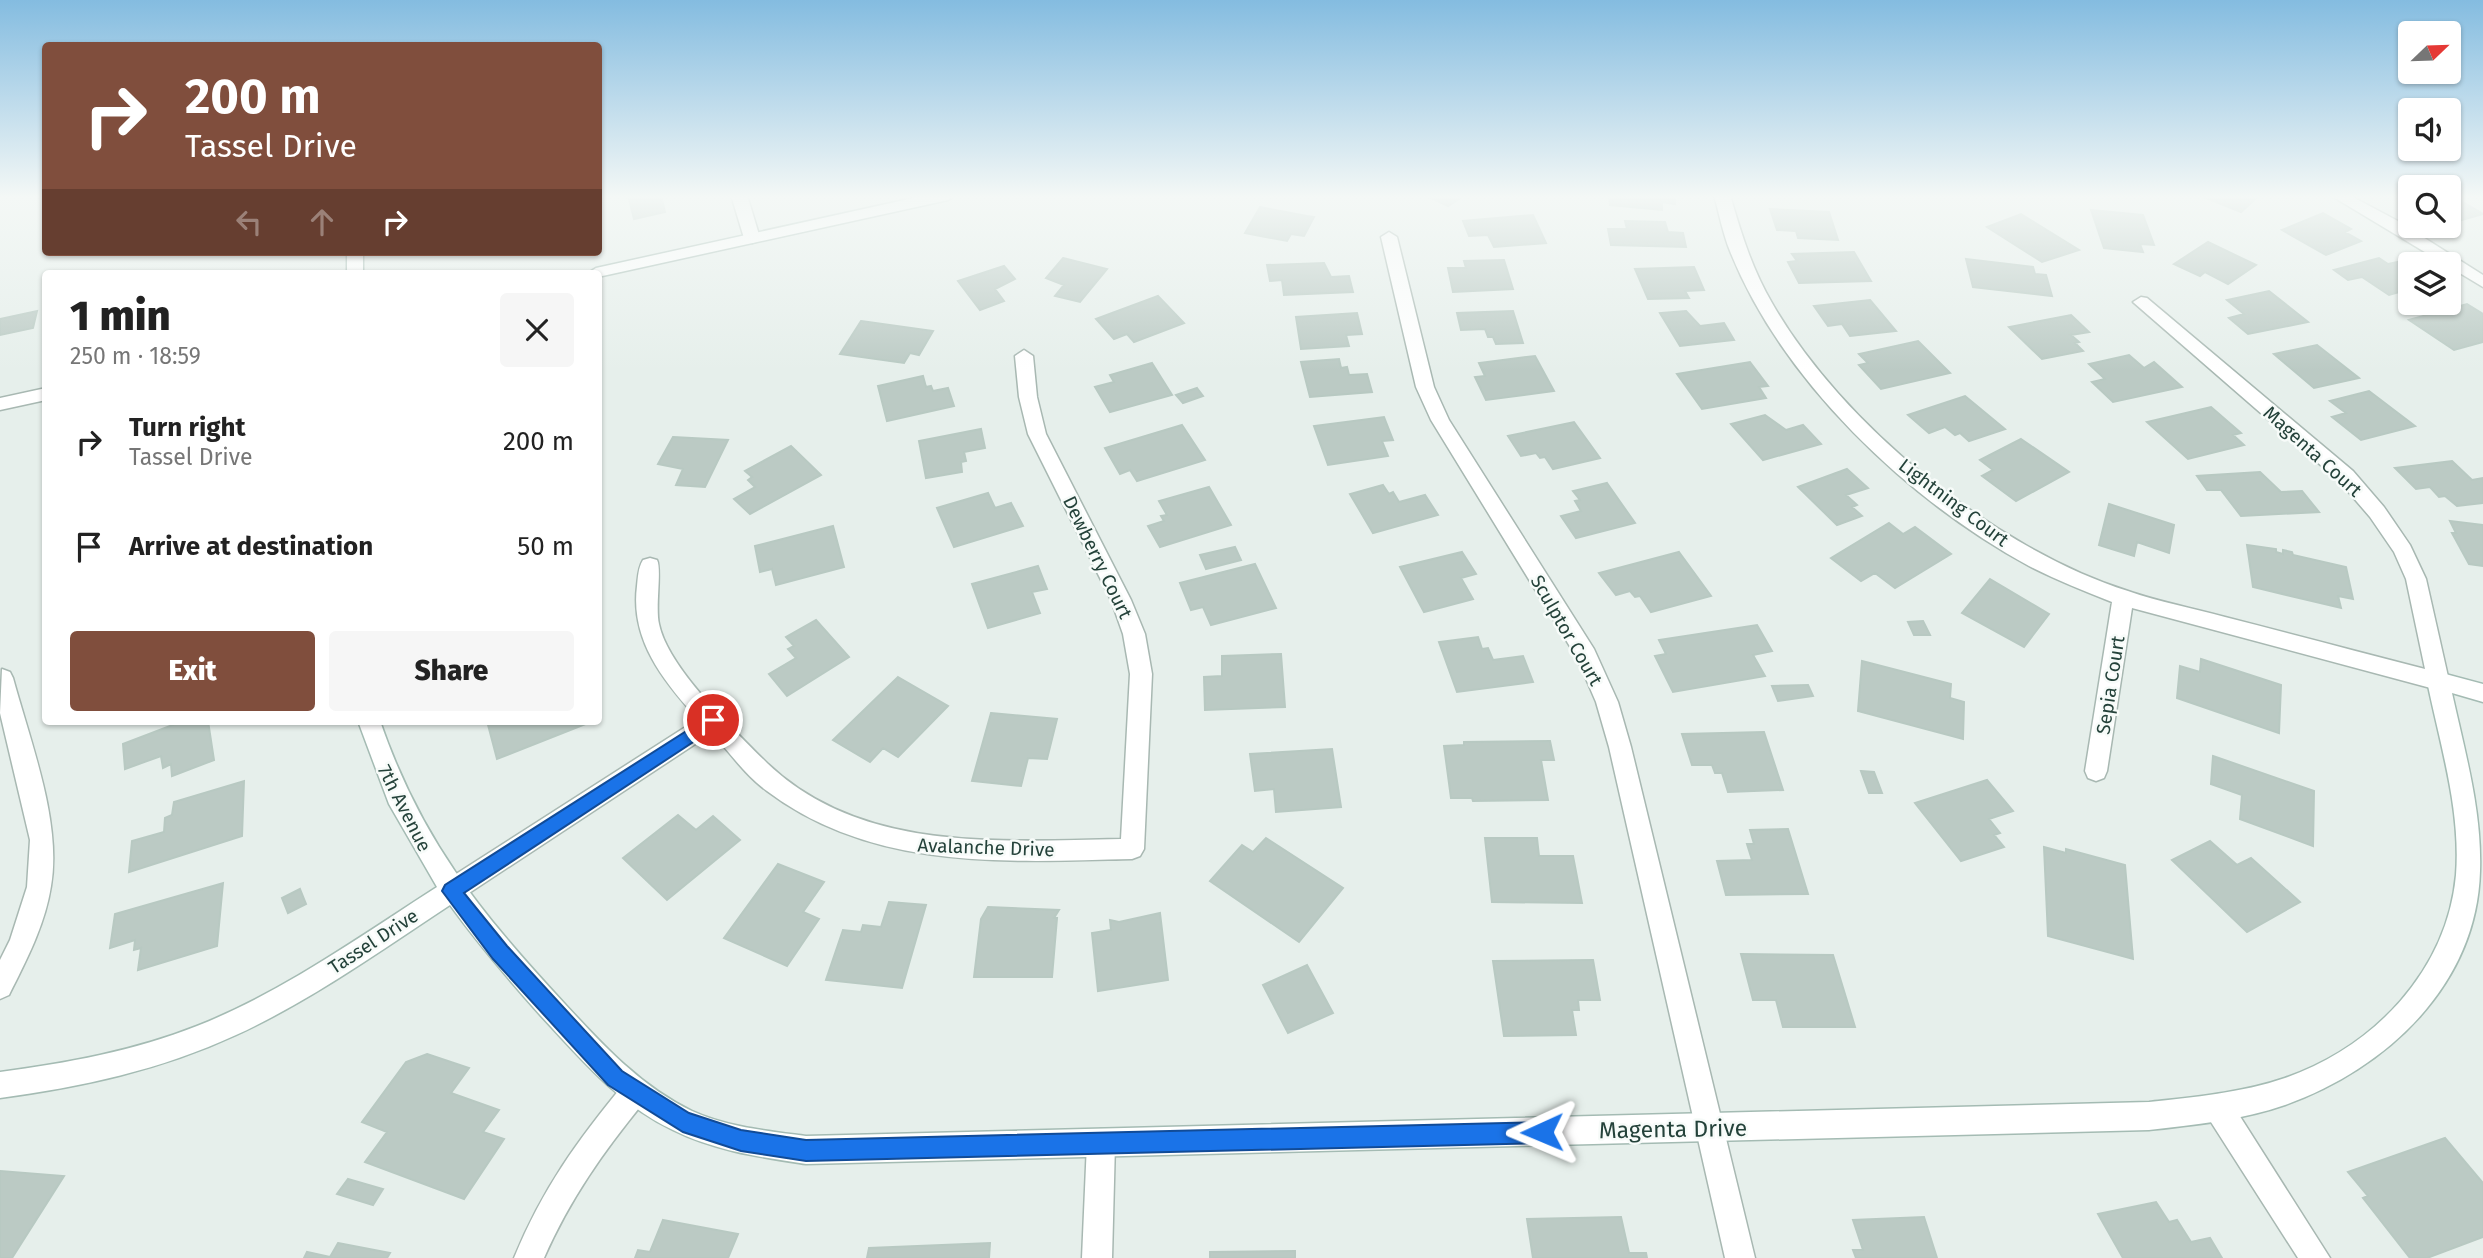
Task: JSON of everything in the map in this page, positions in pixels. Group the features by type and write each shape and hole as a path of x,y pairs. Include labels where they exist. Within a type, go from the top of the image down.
{"street":[{"path":"602,272 682,254"},
{"name":"Sculptor Court","path":"1394,254 1425,387 1440,420 1586,655 1607,702 1620,747 1707,1128 1740,1258"},
{"name":"Lightning Court","path":"1738,254 1760,302 1787,342 1821,385 1867,433 1924,483 1986,531 2029,557 2123,598 2483,692"},
{"path":"2438,254 2483,282"},
{"name":"Magenta Court","path":"2141,302 2346,476 2375,508 2400,544 2416,580 2438,681"},
{"name":"Dewberry Court","path":"1024,356 1028,397 1037,434 1121,600 1134,634 1141,674 1132,849"},
{"path":"0,404 42,395"},
{"name":"Avalanche Drive","path":"650,565 646,608 653,640 668,670 774,784 817,813 865,833 921,846 956,849 1132,849"},
{"name":"Sepia Court","path":"2096,771 2123,598"},
{"path":"0,987 22,942 39,887 42,840 2,678"},
{"name":"Magenta Drive","path":"451,891 500,953 615,1078 634,1093 683,1122 741,1141 806,1150 2149,1116 2219,1109 2286,1091 2347,1063 2399,1024 2435,979 2458,930 2468,877 2468,827 2438,681"},
{"name":"Tassel Drive","path":"0,1085 72,1076 146,1057 225,1027 299,989 713,720"},
{"name":"7th Avenue","path":"370,725 380,758 409,823 451,891"},
{"path":"528,1258 550,1211 589,1148 634,1093"},
{"path":"2219,1109 2315,1258"},
{"path":"1097,1258 1101,1143"}],"building":[{"path":"1792,254 1855,254 1871,281 1799,283 1788,262 1797,261"},
{"path":"2029,254 2068,254 2042,262"},
{"path":"2190,254 2232,254 2256,265 2228,284 2205,272 2200,276 2174,264"},
{"path":"1063,258 1107,269 1080,302 1055,296 1064,285 1046,278"},
{"path":"2379,258 2388,264 2398,262 2398,292 2389,295 2362,277 2348,280 2334,270"},
{"path":"1966,259 2033,267 2035,274 2046,275 2052,296 1973,287"},
{"path":"1504,260 1513,289 1453,292 1448,268 1466,268 1464,261"},
{"path":"1324,263 1331,277 1349,276 1353,292 1284,295 1282,280 1270,281 1267,265"},
{"path":"1004,266 1015,279 995,289 1004,301 980,310 958,281"},
{"path":"1694,267 1704,290 1685,291 1689,298 1648,299 1635,269"},
{"path":"2269,291 2308,322 2248,334 2229,318 2244,314 2227,300"},
{"path":"1158,296 1184,323 1134,342 1127,334 1114,339 1096,319"},
{"path":"1870,300 1896,331 1850,336 1842,324 1828,326 1814,306"},
{"path":"2467,304 2483,314 2483,342 2454,350 2409,320 2427,315 2461,315 2461,306"},
{"path":"37,311 33,328 0,335 0,319"},
{"path":"1513,311 1523,343 1496,344 1493,337 1488,337 1485,329 1461,330 1457,313"},
{"path":"1686,311 1700,326 1724,323 1734,340 1680,346 1660,313"},
{"path":"1357,313 1362,334 1346,335 1349,346 1301,349 1296,317"},
{"path":"2071,315 2089,332 2071,335 2079,342 2075,343 2083,351 2042,359 2009,327"},
{"path":"861,321 933,331 919,355 910,353 904,363 840,354"},
{"path":"1918,341 1950,373 1881,389 1859,365 1868,363 1859,354"},
{"path":"2317,345 2359,378 2314,388 2274,354"},
{"path":"2129,355 2144,368 2154,362 2182,387 2113,402 2092,382 2105,379 2089,364"},
{"path":"1535,356 1554,391 1486,400 1475,377 1485,376 1479,363"},
{"path":"1339,359 1341,368 1347,367 1349,375 1367,374 1372,392 1310,397 1301,362"},
{"path":"1750,362 1768,386 1759,387 1766,398 1702,409 1677,374"},
{"path":"1152,363 1172,395 1110,412 1095,387 1114,382 1110,375"},
{"path":"923,376 926,387 931,386 933,391 948,388 954,406 887,421 878,386"},
{"path":"1197,388 1203,396 1183,403 1176,395"},
{"path":"2369,391 2415,426 2361,440 2332,417 2346,413 2330,401"},
{"path":"1965,396 2005,429 1969,441 1960,433 1955,435 1945,427 1929,433 1908,415"},
{"path":"2211,407 2241,433 2233,435 2244,445 2188,459 2147,422"},
{"path":"1765,415 1786,430 1803,425 1821,444 1763,460 1731,424"},
{"path":"1384,417 1393,440 1382,441 1388,456 1328,465 1314,426"},
{"path":"1574,422 1600,458 1553,469 1545,457 1540,458 1536,453 1521,456 1508,436"},
{"path":"1182,425 1205,460 1137,481 1130,470 1120,474 1105,448"},
{"path":"981,429 985,448 964,452 966,461 961,462 962,472 926,478 919,441"},
{"path":"673,437 728,440 705,487 676,485 683,469 658,464"},
{"path":"2021,439 2069,472 2016,501 1982,476 1993,470 1980,460"},
{"path":"791,446 821,475 750,514 734,499 755,487 748,480 752,477 745,471"},
{"path":"2452,461 2472,480 2483,478 2483,503 2457,506 2445,496 2439,497 2430,487 2416,489 2395,468"},
{"path":"1847,469 1868,488 1846,495 1857,505 1852,507 1862,516 1837,525 1798,487"},
{"path":"2260,472 2281,492 2302,491 2319,512 2241,516 2221,490 2207,490 2197,476"},
{"path":"1607,483 1635,523 1576,538 1561,516 1581,511 1575,501 1580,500 1573,491"},
{"path":"1383,485 1389,494 1393,492 1399,502 1425,495 1438,515 1373,533 1350,494"},
{"path":"1209,487 1231,525 1160,547 1148,526 1164,521 1161,516 1167,515 1159,501"},
{"path":"988,493 995,508 1011,503 1023,526 954,547 937,508"},
{"path":"2109,504 2174,525 2169,553 2137,542 2134,556 2099,545"},
{"path":"2450,521 2483,525 2483,566 2469,564 2452,533 2456,533"},
{"path":"1889,523 1903,534 1915,527 1951,554 1895,588 1875,573 1861,581 1831,558"},
{"path":"833,526 844,567 776,585 772,569 760,572 755,546"},
{"path":"2247,545 2276,549 2276,552 2283,554 2283,550 2292,552 2293,555 2346,567 2353,599 2338,596 2341,608 2253,587"},
{"path":"1235,547 1241,560 1206,569 1200,555"},
{"path":"1462,552 1476,574 1461,578 1473,599 1424,612 1400,567"},
{"path":"1679,552 1711,596 1651,612 1640,596 1635,597 1630,591 1616,595 1599,573"},
{"path":"1255,564 1276,608 1211,625 1203,607 1191,610 1180,583"},
{"path":"1038,566 1047,589 1032,592 1040,613 988,628 972,584"},
{"path":"1990,579 2049,614 2024,647 1962,613"},
{"path":"816,620 849,657 787,696 769,674 796,658 788,649 794,646 786,637"},
{"path":"1923,621 1930,635 1914,635 1908,622"},
{"path":"1757,625 1772,651 1753,655 1765,676 1673,692 1655,656 1666,654 1659,640"},
{"path":"1478,637 1482,649 1488,648 1493,660 1523,656 1533,682 1457,692 1439,642"},
{"path":"1281,654 1285,707 1205,710 1204,677 1222,676 1222,656"},
{"path":"2201,659 2281,685 2279,733 2177,698 2180,666 2200,672"},
{"path":"1862,661 1951,684 1950,698 1964,702 1963,739 1858,711"},
{"path":"898,677 948,706 898,757 883,748 870,762 833,740"},
{"path":"1808,685 1813,696 1778,701 1772,686"},
{"path":"991,713 1057,719 1047,759 1028,758 1021,786 972,781"},
{"path":"173,725 209,725 214,760 172,776 171,764 163,768 161,756 125,769 123,744"},
{"path":"488,725 583,725 497,759"},
{"path":"1764,732 1783,790 1728,792 1722,773 1715,773 1712,765 1692,765 1682,734"},
{"path":"1550,741 1554,760 1541,760 1548,800 1473,801 1472,798 1451,798 1444,746 1464,745 1464,742"},
{"path":"1332,749 1341,807 1276,812 1274,789 1255,791 1250,754"},
{"path":"2213,756 2314,791 2313,846 2240,819 2242,795 2211,784"},
{"path":"1861,771 1874,772 1882,793 1869,793"},
{"path":"1987,780 2013,811 1989,819 2000,833 1994,835 2004,847 1961,861 1915,803"},
{"path":"244,781 242,836 129,872 132,841 164,832 165,818 172,815 174,802"},
{"path":"678,815 696,830 713,816 740,840 667,900 623,858"},
{"path":"1788,829 1808,894 1726,895 1717,861 1752,860 1747,844 1754,844 1750,830"},
{"path":"1266,838 1343,888 1299,942 1210,881 1242,845 1253,852"},
{"path":"1485,838 1537,838 1539,856 1573,856 1582,903 1492,902"},
{"path":"2210,841 2237,865 2251,858 2300,902 2247,932 2172,860"},
{"path":"2044,847 2066,853 2066,849 2125,865 2133,959 2048,936"},
{"path":"778,864 824,882 803,912 819,919 787,966 724,938"},
{"path":"223,883 217,946 138,970 141,948 134,950 135,940 110,948 115,914"},
{"path":"300,889 306,904 288,913 282,898"},
{"path":"889,902 926,905 902,988 826,980 843,930 861,932 863,925 881,927"},
{"path":"988,907 1059,910 1054,918 1057,918 1052,977 974,977 981,919"},
{"path":"1160,913 1168,980 1098,991 1092,933 1111,930 1110,920 1119,922"},
{"path":"1741,954 1833,955 1855,1027 1783,1027 1776,1000 1753,1000"},
{"path":"1593,960 1600,1000 1578,1000 1579,1010 1572,1010 1576,1035 1504,1036 1493,961"},
{"path":"1307,965 1333,1013 1288,1033 1263,985"},
{"path":"427,1054 469,1068 451,1093 499,1110 483,1132 504,1139 464,1199 365,1162 387,1132 362,1122 406,1062"},
{"path":"2445,1138 2483,1183 2483,1237 2427,1258 2410,1258 2363,1198 2368,1196 2348,1172"},
{"path":"0,1171 64,1176 12,1258 0,1258"},
{"path":"348,1179 383,1189 373,1205 337,1194"},
{"path":"2156,1202 2169,1222 2177,1220 2191,1242 2210,1238 2222,1258 2123,1258 2098,1214"},
{"path":"1621,1217 1629,1253 1646,1253 1647,1258 1533,1258 1527,1219"},
{"path":"1924,1217 1937,1258 1856,1258 1853,1250 1863,1250 1853,1220"},
{"path":"663,1220 738,1234 728,1258 635,1258 638,1250 650,1252"},
{"path":"338,1243 390,1253 387,1258 304,1258 307,1252 330,1257"},
{"path":"990,1243 989,1258 867,1258 869,1248"},
{"path":"1295,1251 1295,1258 1210,1258 1210,1252"}],"route":[{"path":"713,720 451,891 500,953 615,1078 634,1093 683,1122 741,1141 806,1150 1542,1132"}]}
